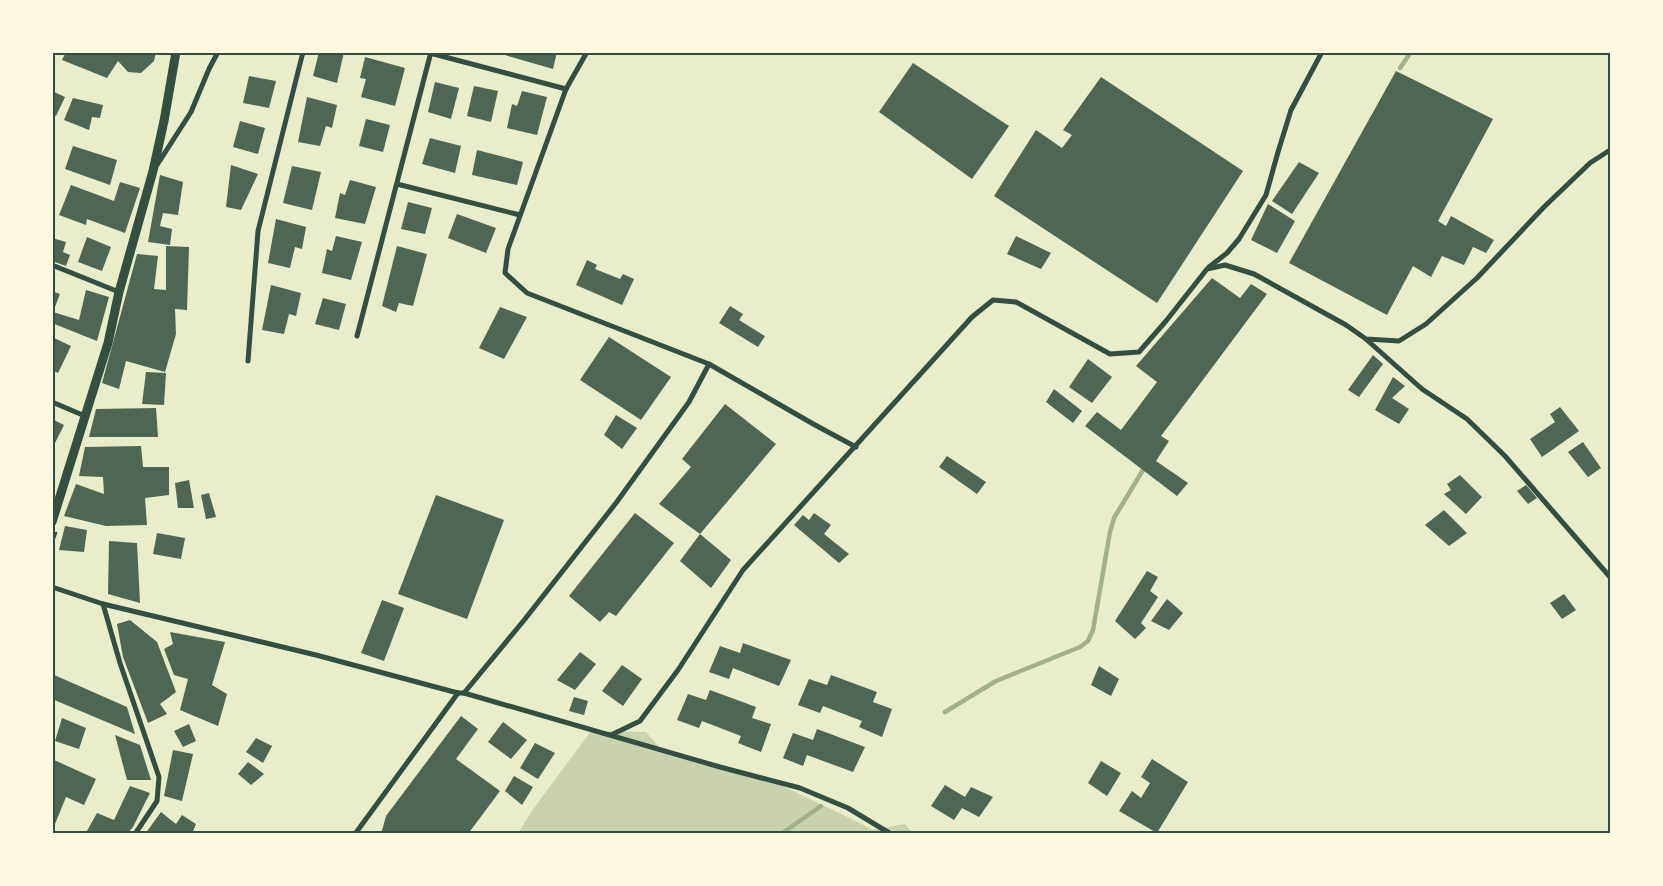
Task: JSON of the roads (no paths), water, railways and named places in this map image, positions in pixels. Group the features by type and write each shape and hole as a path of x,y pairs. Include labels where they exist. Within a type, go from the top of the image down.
{"main road":[{"path":"52,522 108,343 119,292 153,171 176,52"}],"street":[{"path":"153,171 190,112 218,52"},
{"path":"248,362 258,231 303,52"},
{"path":"587,52 566,89 508,249 505,273 527,293 709,364 856,447"},
{"path":"611,735 640,720 678,670 743,570 972,317 993,300 1016,302 1110,354 1139,352 1166,322 1207,269 1227,253 1239,239 1266,195 1291,110 1322,52"},
{"path":"358,336 429,53 566,89"},
{"path":"1366,340 1399,341 1426,324 1477,278 1544,207 1590,163 1610,150"},
{"path":"397,184 520,216"},
{"path":"52,265 119,292"},
{"path":"1207,269 1225,265 1254,274 1346,325 1366,340 1422,388 1466,419 1499,450 1610,578"},
{"path":"355,834 461,693 525,619 616,503 689,402 709,364"},
{"path":"52,402 85,416"},
{"path":"52,587 102,604 316,655 461,693 800,788 848,808 891,834"},
{"path":"102,604 159,777 156,801 135,834"}],"waterway":[{"path":"1400,68 1411,52"},
{"path":"945,712 996,681 1080,647 1088,641 1093,630 1114,518 1143,470"},
{"path":"781,834 821,806"}]}
